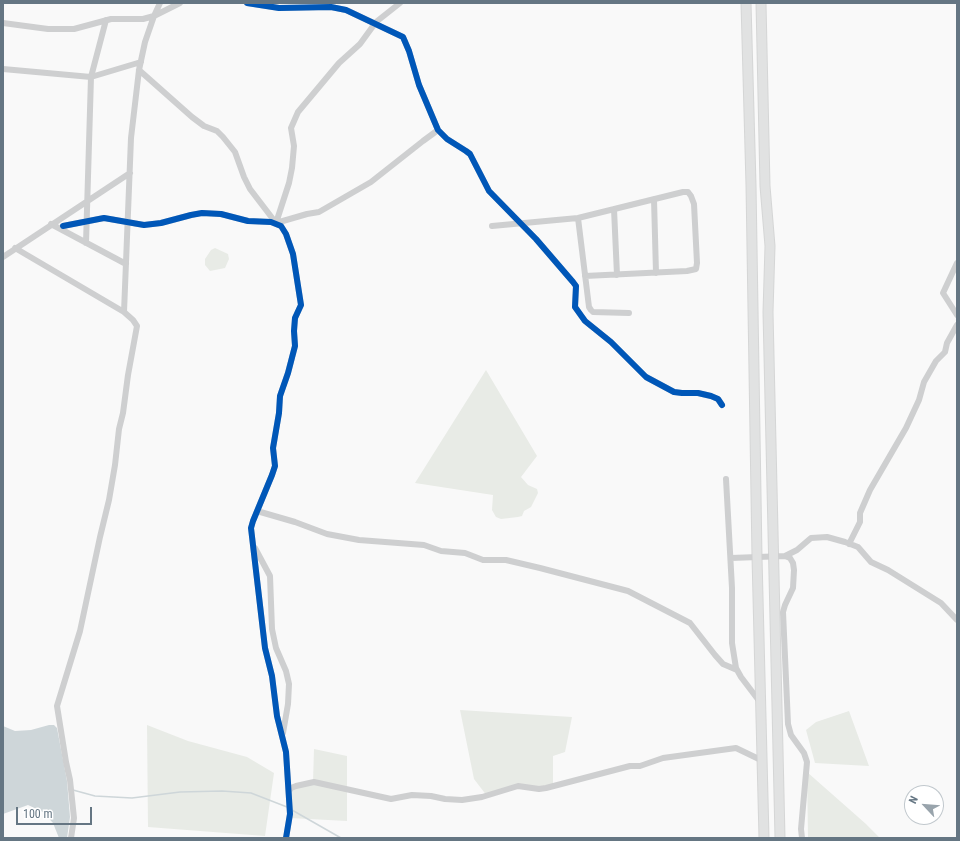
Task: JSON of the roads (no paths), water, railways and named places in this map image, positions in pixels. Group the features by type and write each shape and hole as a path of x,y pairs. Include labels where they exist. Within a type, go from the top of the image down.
{"highway":[{"path":"746,3 764,838"},
{"path":"761,3 765,186 770,246 768,312 780,838"}],"street":[{"path":"124,312 131,138 140,62 145,42 160,3"},
{"path":"3,23 48,29 74,29 111,18 133,20 143,19 154,16 180,3"},
{"path":"247,3 279,8 331,7 346,10 403,37 438,130 447,139 470,154 490,191 522,224 573,282 576,286 574,307 585,321 611,342 646,377 674,392 698,392 711,396 718,399 722,405"},
{"path":"276,223 289,183 292,168 294,146 291,128 298,112 339,63 360,44 374,24 400,3"},
{"path":"86,243 91,77 106,20"},
{"path":"3,69 91,77 140,62"},
{"path":"139,70 192,117 204,126 217,131 223,137 235,152 250,189 286,234 293,254 301,305 295,318 295,346 280,396 279,413 273,448 274,466 272,475 251,528 265,648 272,676 277,716 286,752 290,814 286,838"},
{"path":"63,226 86,220 109,218 144,225 161,223 191,215 202,214 221,214 248,220 276,223 319,212 371,182 438,130"},
{"path":"4,259 14,248 87,202 130,172"},
{"path":"492,226 578,218 688,192 694,200 696,269 692,271 585,276"},
{"path":"654,199 656,273"},
{"path":"614,209 617,275"},
{"path":"578,218 590,310 593,312 629,313"},
{"path":"51,224 126,264"},
{"path":"14,248 124,312 137,326 123,412 118,429 112,485 80,631 57,706 70,780 74,818 71,838"},
{"path":"957,263 943,293 957,315"},
{"path":"849,544 860,522 860,513 870,490 902,434 919,400 924,382 936,361 945,352 947,343 957,325"},
{"path":"726,479 731,558 732,643 737,670 740,677 761,703"},
{"path":"257,512 295,522 327,534 359,540 424,545 441,551 465,553 483,560 506,560 628,591 690,623 719,660 723,664 737,670"},
{"path":"785,556 797,550 811,538 827,537 849,544 858,548 871,562 888,570 941,602 957,620"},
{"path":"253,543 270,576 272,629 276,648 286,671 288,684 288,704 282,735"},
{"path":"731,558 785,556 790,558 793,563 793,588 783,612 788,724 791,735 804,753 807,762 801,829 802,838"},
{"path":"289,791 291,788 296,786 314,782 391,798 412,795 462,800 482,797 518,786 539,789 546,788 622,768 640,766 663,758 736,748 763,761"}],"waterway":[{"path":"73,790 95,796 132,798 180,792 222,791 251,793 287,807"},
{"path":"292,810 341,838"}]}
